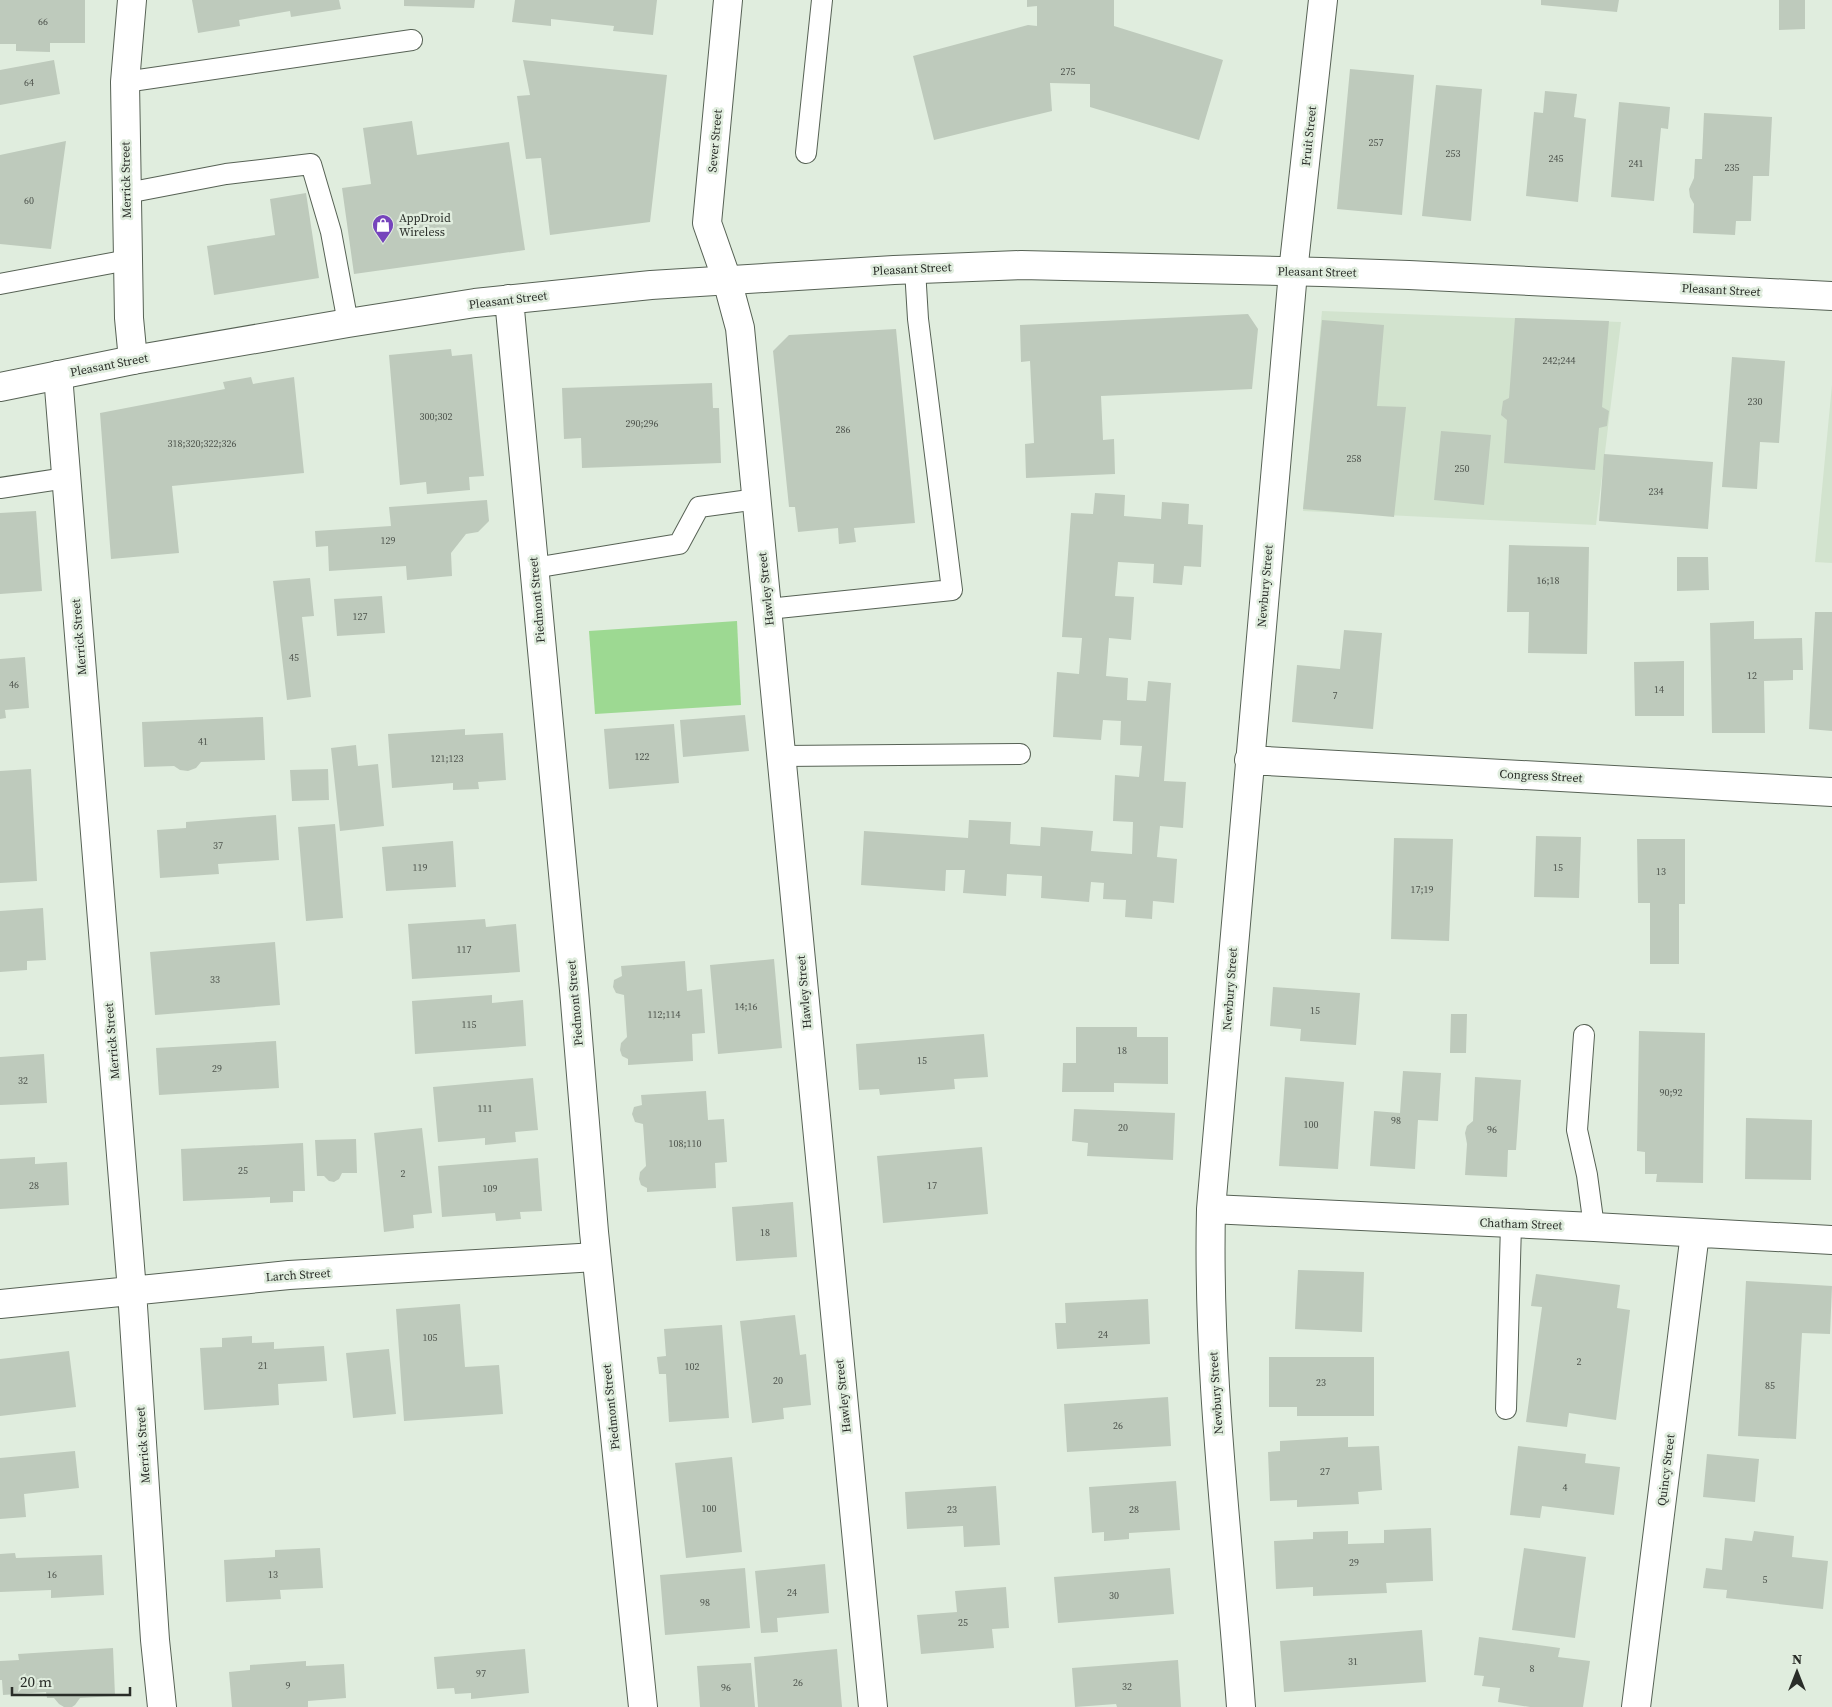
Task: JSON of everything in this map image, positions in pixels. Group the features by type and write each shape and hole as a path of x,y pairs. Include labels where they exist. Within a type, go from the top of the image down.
{"street":[{"name":"Merrick Street","path":"132,0 125,82 129,318 133,360"},
{"name":"Sever Street","path":"727,280 707,223 728,0"},
{"name":"Fruit Street","path":"1294,272 1323,0"},
{"name":"Pleasant Street","path":"0,387 133,360 348,323 509,299 727,280 915,269 1021,265 1409,275 1832,296"},
{"name":"Newbury Street","path":"1241,1707 1214,1372 1210,1255 1211,1209 1249,760 1294,272"},
{"name":"Hawley Street","path":"727,280 740,328 873,1707"},
{"name":"Piedmont Street","path":"509,299 573,980 596,1257 643,1707"},
{"name":"Merrick Street","path":"58,375 132,1291 155,1640 162,1707"},
{"name":"Congress Street","path":"1249,760 1832,792"},
{"name":"Chatham Street","path":"1211,1209 1832,1240"},
{"name":"Quincy Street","path":"1636,1707 1695,1233"},
{"name":"Larch Street","path":"0,1304 289,1275 596,1257"}],"lane":[{"path":"806,153 822,0"},
{"path":"125,82 412,40"},
{"path":"127,193 226,174 310,164 331,232 348,323"},
{"path":"0,284 128,260"},
{"path":"768,609 952,590 918,319 915,269"},
{"path":"0,488 66,478"},
{"path":"534,568 679,544 699,507 757,499"},
{"path":"782,756 1020,754"},
{"path":"1584,1035 1577,1130 1587,1175 1594,1227"},
{"path":"1506,1409 1511,1224"}],"shaded area":[{"path":"1322,311 1621,322 1596,525 1303,511"},
{"path":"1832,385 1832,563 1815,562"}],"green space":[{"path":"737,621 741,705 595,714 589,631"}],"building":[{"path":"0,0 85,0 85,43 50,43 50,52 16,51 16,44 0,44"},
{"path":"192,0 339,0 341,9 291,17 290,11 239,20 240,26 198,33"},
{"path":"404,0 475,0 474,8 404,6"},
{"path":"515,0 657,0 653,35 613,31 614,26 551,19 551,26 512,22"},
{"path":"1027,0 1114,0 1114,26 1223,60 1199,140 1090,107 1090,84 1050,83 1052,111 934,140 913,56 1028,25 1037,26 1037,6 1027,7"},
{"path":"1541,0 1619,0 1617,12 1541,5"},
{"path":"1779,0 1805,0 1805,29 1779,30"},
{"path":"54,60 60,94 0,105 0,70"},
{"path":"523,60 667,75 650,222 550,235 541,158 526,159 517,96 530,95"},
{"path":"1350,69 1414,75 1402,215 1337,209"},
{"path":"1436,85 1482,89 1471,221 1422,216"},
{"path":"1545,91 1577,94 1574,117 1586,119 1578,202 1526,196 1534,112 1543,113"},
{"path":"1619,102 1670,107 1668,129 1661,128 1654,201 1611,197"},
{"path":"1704,113 1772,117 1769,176 1753,176 1751,221 1736,221 1735,235 1693,233 1694,204 1690,197 1689,189 1694,178 1695,159 1702,159"},
{"path":"412,121 417,155 509,142 525,250 354,274 342,188 371,184 363,128"},
{"path":"66,141 51,249 0,244 0,155"},
{"path":"306,193 319,278 214,295 207,246 275,235 270,199"},
{"path":"1248,314 1258,329 1252,389 1101,396 1103,440 1114,439 1115,474 1026,478 1025,444 1034,443 1030,361 1021,362 1020,325"},
{"path":"1515,318 1609,321 1602,407 1609,411 1607,426 1599,428 1595,470 1504,463 1507,420 1501,415 1503,401 1509,398"},
{"path":"1322,320 1384,325 1377,406 1406,407 1394,517 1303,509"},
{"path":"896,329 915,523 854,528 856,542 839,544 838,528 798,532 795,507 789,507 773,351 789,335"},
{"path":"451,349 452,356 472,354 484,476 469,477 470,490 427,494 426,482 400,485 389,355"},
{"path":"1732,357 1785,361 1779,443 1760,442 1757,489 1722,487"},
{"path":"251,377 253,384 294,377 304,473 172,486 179,553 111,559 100,413 225,389 223,382"},
{"path":"712,383 713,408 719,408 721,463 582,468 581,438 564,439 562,388"},
{"path":"1441,431 1491,435 1484,505 1434,500"},
{"path":"1604,454 1713,462 1708,529 1599,521"},
{"path":"1095,493 1125,495 1124,516 1161,519 1162,502 1189,504 1188,524 1203,525 1201,567 1184,566 1182,585 1153,583 1154,564 1118,562 1115,596 1134,597 1131,640 1109,638 1106,676 1128,678 1127,700 1146,701 1148,681 1171,683 1164,781 1186,782 1183,828 1160,826 1157,857 1177,859 1174,903 1153,901 1152,919 1125,917 1126,900 1103,899 1104,883 1091,882 1089,902 1041,898 1042,876 1007,874 1006,896 963,893 965,870 946,870 945,891 861,885 864,831 968,838 969,820 1011,822 1010,844 1040,846 1041,827 1093,831 1091,851 1132,854 1133,822 1113,821 1115,775 1139,777 1142,746 1120,745 1121,721 1103,720 1101,740 1053,737 1057,672 1079,674 1082,638 1062,637 1071,513 1093,514"},
{"path":"487,500 489,521 478,532 466,534 451,553 452,576 407,580 406,566 329,571 328,546 316,547 315,531 391,526 389,507"},
{"path":"36,511 42,591 0,594 0,513"},
{"path":"1509,545 1589,547 1587,654 1528,653 1529,612 1507,612"},
{"path":"1677,557 1708,557 1709,590 1677,591"},
{"path":"310,578 314,616 302,617 311,697 287,700 273,581"},
{"path":"382,596 385,633 337,636 334,599"},
{"path":"1815,612 1832,612 1832,731 1809,729"},
{"path":"1754,621 1754,639 1802,638 1803,670 1793,670 1793,680 1764,681 1765,733 1712,733 1710,623"},
{"path":"1344,630 1382,633 1373,729 1292,722 1297,665 1340,669"},
{"path":"25,657 29,708 5,710 6,718 0,719 0,659"},
{"path":"1684,661 1684,716 1635,716 1634,662"},
{"path":"745,715 749,751 683,757 680,720"},
{"path":"263,717 265,760 201,762 196,768 188,771 180,770 174,766 144,767 142,722"},
{"path":"674,724 679,783 609,789 604,729"},
{"path":"465,729 465,735 503,733 506,780 478,782 479,789 453,790 453,783 392,788 388,734"},
{"path":"356,745 358,766 378,764 384,826 340,831 331,748"},
{"path":"31,769 37,881 0,883 0,771"},
{"path":"328,769 329,800 292,801 290,770"},
{"path":"276,815 279,860 218,864 219,874 160,878 157,830 186,828 186,822"},
{"path":"335,824 343,918 306,921 298,827"},
{"path":"1536,836 1581,837 1579,898 1534,897"},
{"path":"1394,838 1453,839 1449,941 1391,939"},
{"path":"1637,839 1685,839 1685,904 1679,904 1679,964 1650,964 1650,903 1638,903"},
{"path":"453,841 456,887 386,891 382,847"},
{"path":"43,908 46,960 27,961 27,970 0,972 0,911"},
{"path":"485,919 486,927 516,924 520,972 412,979 408,924"},
{"path":"275,942 280,1005 155,1015 150,952"},
{"path":"774,959 782,1048 718,1054 710,965"},
{"path":"685,961 687,991 702,989 705,1033 692,1034 693,1061 628,1065 628,1059 622,1056 620,1050 621,1043 627,1037 624,995 616,993 613,987 614,980 622,976 621,966"},
{"path":"1273,987 1360,993 1356,1045 1300,1041 1301,1029 1270,1026"},
{"path":"492,995 492,1003 523,1000 526,1046 415,1054 412,1001"},
{"path":"1451,1014 1467,1014 1466,1053 1450,1053"},
{"path":"1076,1027 1137,1027 1137,1037 1168,1037 1168,1084 1114,1083 1114,1092 1062,1092 1063,1063 1076,1063"},
{"path":"1639,1031 1705,1033 1703,1183 1656,1182 1657,1174 1645,1174 1645,1152 1637,1151"},
{"path":"984,1034 988,1077 954,1079 955,1089 880,1095 879,1089 859,1090 856,1044"},
{"path":"276,1041 279,1088 159,1095 156,1048"},
{"path":"44,1054 47,1103 0,1105 0,1057"},
{"path":"1403,1071 1441,1073 1438,1121 1418,1120 1415,1169 1370,1166 1374,1111 1400,1113"},
{"path":"1285,1077 1344,1082 1338,1169 1279,1166"},
{"path":"1475,1077 1521,1080 1516,1150 1508,1150 1507,1177 1465,1175 1467,1144 1465,1133 1467,1126 1473,1121"},
{"path":"533,1078 538,1130 515,1132 516,1142 485,1145 485,1138 438,1142 433,1087"},
{"path":"706,1091 708,1120 724,1119 727,1162 715,1163 716,1188 647,1192 647,1188 641,1185 639,1179 640,1172 646,1166 643,1124 635,1122 632,1114 634,1107 642,1105 641,1095"},
{"path":"1074,1109 1175,1113 1173,1160 1087,1156 1088,1143 1072,1141"},
{"path":"1746,1118 1812,1120 1811,1180 1745,1179"},
{"path":"422,1128 432,1213 413,1215 414,1228 384,1232 374,1133"},
{"path":"356,1139 357,1173 342,1173 339,1179 334,1182 329,1181 324,1176 317,1176 315,1140"},
{"path":"303,1143 305,1191 293,1191 293,1202 270,1203 270,1197 183,1201 181,1149"},
{"path":"982,1147 988,1214 883,1223 877,1156"},
{"path":"35,1157 35,1164 67,1162 69,1205 0,1209 0,1159"},
{"path":"538,1158 542,1211 520,1212 521,1219 496,1221 495,1213 442,1217 438,1166"},
{"path":"793,1202 797,1257 736,1261 732,1207"},
{"path":"1298,1270 1364,1272 1362,1332 1295,1329"},
{"path":"1536,1274 1620,1285 1617,1308 1630,1310 1616,1420 1569,1413 1567,1427 1526,1422 1542,1307 1531,1306"},
{"path":"1746,1281 1832,1286 1830,1334 1802,1333 1796,1439 1738,1436"},
{"path":"1148,1299 1150,1344 1057,1349 1055,1323 1066,1323 1065,1303"},
{"path":"460,1304 465,1367 499,1365 503,1414 404,1421 396,1309"},
{"path":"795,1315 800,1355 806,1354 811,1405 783,1408 784,1419 752,1423 740,1321"},
{"path":"722,1325 729,1418 669,1422 666,1374 659,1374 657,1357 666,1356 664,1329"},
{"path":"252,1336 252,1343 274,1342 274,1349 324,1346 327,1381 278,1384 279,1405 204,1410 200,1348 222,1347 222,1338"},
{"path":"389,1349 396,1414 353,1418 346,1353"},
{"path":"69,1351 76,1407 0,1416 0,1359"},
{"path":"1269,1357 1374,1357 1374,1416 1297,1416 1297,1407 1269,1407"},
{"path":"1168,1397 1171,1446 1067,1452 1064,1404"},
{"path":"1348,1437 1348,1447 1379,1446 1382,1490 1358,1492 1359,1504 1297,1507 1297,1500 1270,1501 1268,1452 1280,1451 1280,1441"},
{"path":"1518,1446 1586,1454 1585,1463 1620,1467 1614,1515 1542,1506 1540,1518 1510,1515"},
{"path":"75,1451 79,1488 24,1494 26,1517 0,1519 0,1458"},
{"path":"1707,1454 1759,1459 1755,1502 1703,1497"},
{"path":"732,1457 742,1552 686,1558 675,1463"},
{"path":"1176,1481 1180,1530 1129,1533 1129,1539 1104,1541 1104,1532 1092,1533 1089,1487"},
{"path":"996,1486 1000,1545 964,1547 963,1526 907,1529 905,1492"},
{"path":"1431,1528 1433,1581 1386,1583 1387,1593 1313,1596 1313,1587 1276,1589 1274,1541 1313,1539 1313,1532 1348,1531 1348,1544 1384,1543 1384,1530"},
{"path":"1754,1531 1794,1536 1792,1557 1828,1561 1823,1609 1726,1598 1727,1590 1703,1588 1706,1568 1722,1570 1725,1538 1752,1541"},
{"path":"320,1548 323,1588 280,1590 281,1599 226,1602 224,1560 275,1557 275,1550"},
{"path":"1524,1548 1586,1557 1575,1638 1512,1630"},
{"path":"15,1553 16,1558 102,1555 104,1595 51,1598 51,1590 0,1592 0,1554"},
{"path":"825,1564 829,1613 777,1618 778,1632 761,1633 755,1571"},
{"path":"745,1568 750,1628 665,1635 660,1575"},
{"path":"1170,1568 1174,1614 1058,1623 1054,1577"},
{"path":"1006,1587 1009,1628 992,1629 994,1648 921,1654 917,1615 957,1612 955,1591"},
{"path":"1422,1630 1426,1682 1284,1692 1280,1641"},
{"path":"1479,1637 1560,1648 1558,1657 1590,1661 1583,1707 1530,1707 1498,1702 1500,1688 1482,1686 1484,1676 1474,1675"},
{"path":"113,1648 115,1696 80,1698 72,1707 64,1707 54,1698 47,1698 46,1692 3,1695 2,1680 0,1680 0,1661 19,1660 18,1654"},
{"path":"525,1649 529,1693 471,1699 471,1693 455,1694 454,1688 437,1689 434,1657"},
{"path":"837,1649 842,1707 758,1707 754,1657"},
{"path":"1178,1660 1181,1707 1117,1707 1116,1704 1075,1707 1072,1668"},
{"path":"306,1661 306,1666 344,1664 346,1698 308,1701 308,1707 232,1707 229,1672 250,1670 250,1665"},
{"path":"751,1663 755,1707 700,1707 697,1666"}],"place":[{"name":"AppDroid Wireless","path":"383,244"}]}
